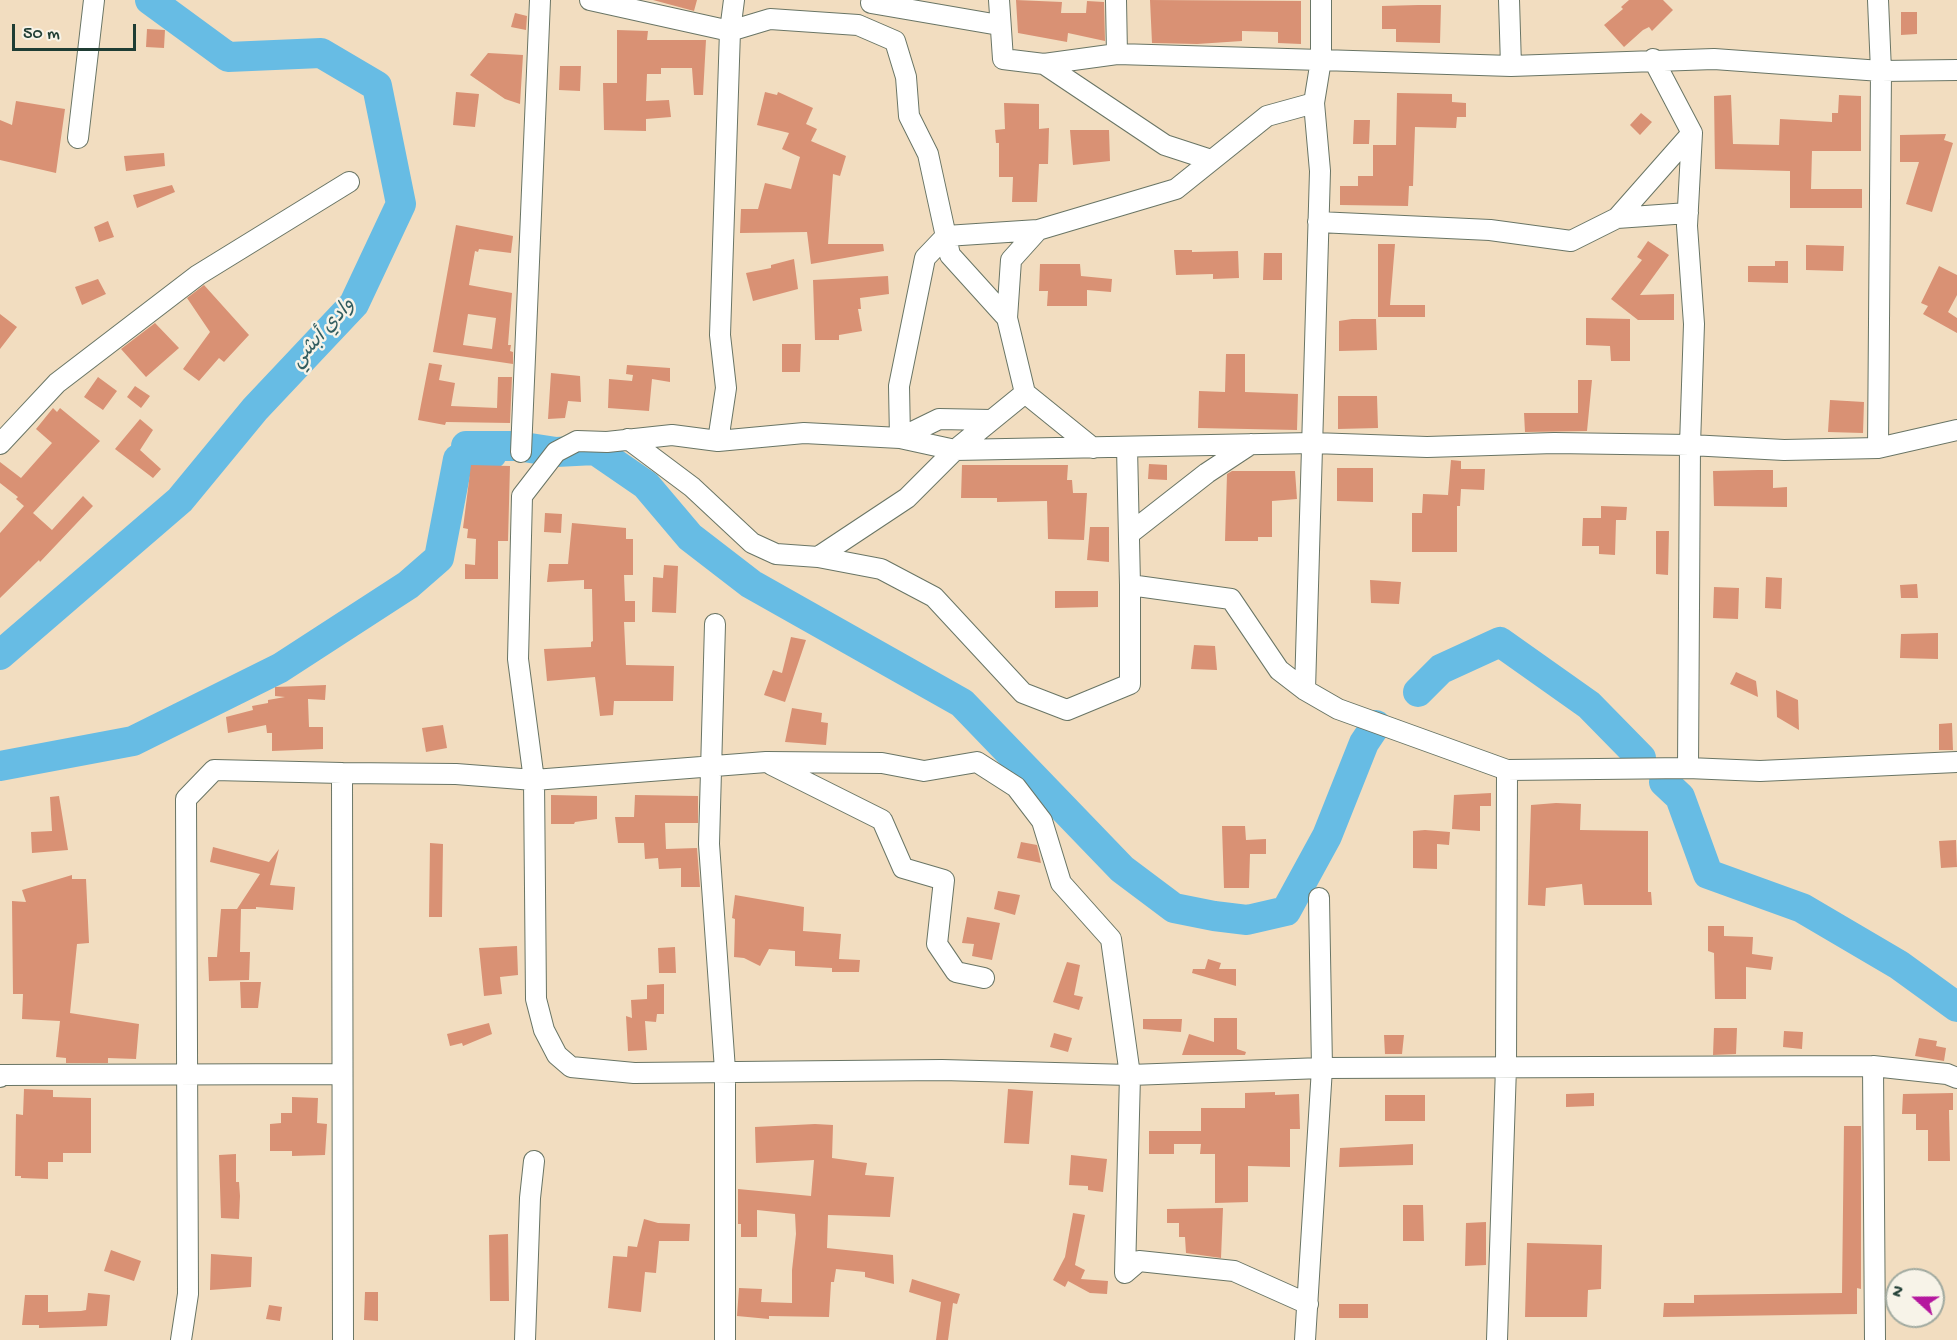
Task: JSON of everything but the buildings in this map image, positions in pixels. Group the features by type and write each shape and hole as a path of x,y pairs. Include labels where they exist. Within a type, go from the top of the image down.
{"street":[{"path":"78,138 94,0"},
{"path":"521,452 540,0"},
{"path":"590,0 730,32 770,19 858,26 895,41 906,77 909,116 928,154 950,255 1007,318"},
{"path":"718,441 726,387 720,335 730,32 734,0"},
{"path":"999,0 1003,59 1044,64 1117,54 1511,66 1653,59 1714,60 1881,71 1957,70"},
{"path":"1116,0 1117,54"},
{"path":"1305,690 1320,171 1314,103 1321,60 1321,0"},
{"path":"1509,0 1511,66"},
{"path":"1878,0 1881,71 1878,448"},
{"path":"858,26 871,1 999,26"},
{"path":"1653,59 1692,133 1688,213 1694,324 1690,445 1688,768"},
{"path":"1044,64 1165,145 1211,160"},
{"path":"900,438 899,386 925,258 946,236 1038,230 1176,189 1267,116 1314,103"},
{"path":"1318,222 1490,230 1571,241 1617,218 1692,133"},
{"path":"0,444 57,383 181,288 243,246 349,182"},
{"path":"1617,218 1688,213"},
{"path":"1038,230 1011,260 1007,318 1024,393 1093,448"},
{"path":"819,556 907,498 954,450 1024,393"},
{"path":"900,438 939,419 991,420"},
{"path":"1957,430 1878,448 1784,450 1690,445 1554,443 1427,447 1313,443 954,450 900,438 804,433 718,441 672,435 607,442 578,441 556,452 522,496 518,658 534,780 537,999 544,1030 556,1054 571,1067 669,1074 725,1070 942,1070 1130,1075 1322,1068 1873,1066 1957,1077"},
{"path":"628,439 692,487 752,543 776,554 819,556 881,569 934,597 1023,693 1068,710 1130,684 1126,447"},
{"path":"1129,534 1207,473 1251,444"},
{"path":"1130,585 1231,599 1279,670 1305,690 1338,709 1508,770 1688,768 1760,771 1957,762"},
{"path":"715,624 709,844 725,1070 724,1340"},
{"path":"766,762 882,820 903,868 944,880 937,944 956,972 984,978"},
{"path":"181,1340 188,1294 186,799 214,770 456,774 534,780 766,762 882,764 924,771 977,762 1016,787 1042,821 1061,883 1111,939 1130,1075 1125,1273 1139,1261 1234,1271 1308,1304"},
{"path":"1497,1340 1506,1067 1508,770"},
{"path":"342,773 343,1340"},
{"path":"1305,1340 1322,1068 1319,898"},
{"path":"1873,1066 1875,1340"},
{"path":"0,1067 0,1076 342,1074"},
{"path":"525,1340 530,1198 534,1161"}],"waterway":[{"name":"وادي أبشي","path":"0,655 180,500 255,409 354,304 401,204 377,86 321,53 228,57 150,0"},
{"path":"466,446 517,446 556,452 595,450 646,485 690,537 751,584 962,703 1122,869 1174,908 1247,920 1286,911 1327,836 1364,743 1376,725"},
{"path":"0,766 133,741 280,668 408,585 439,558 458,459 492,454"},
{"path":"1418,692 1441,669 1500,642 1589,705 1641,758"},
{"path":"1664,782 1680,797 1708,874 1802,908 1899,965 1957,1007"}]}
